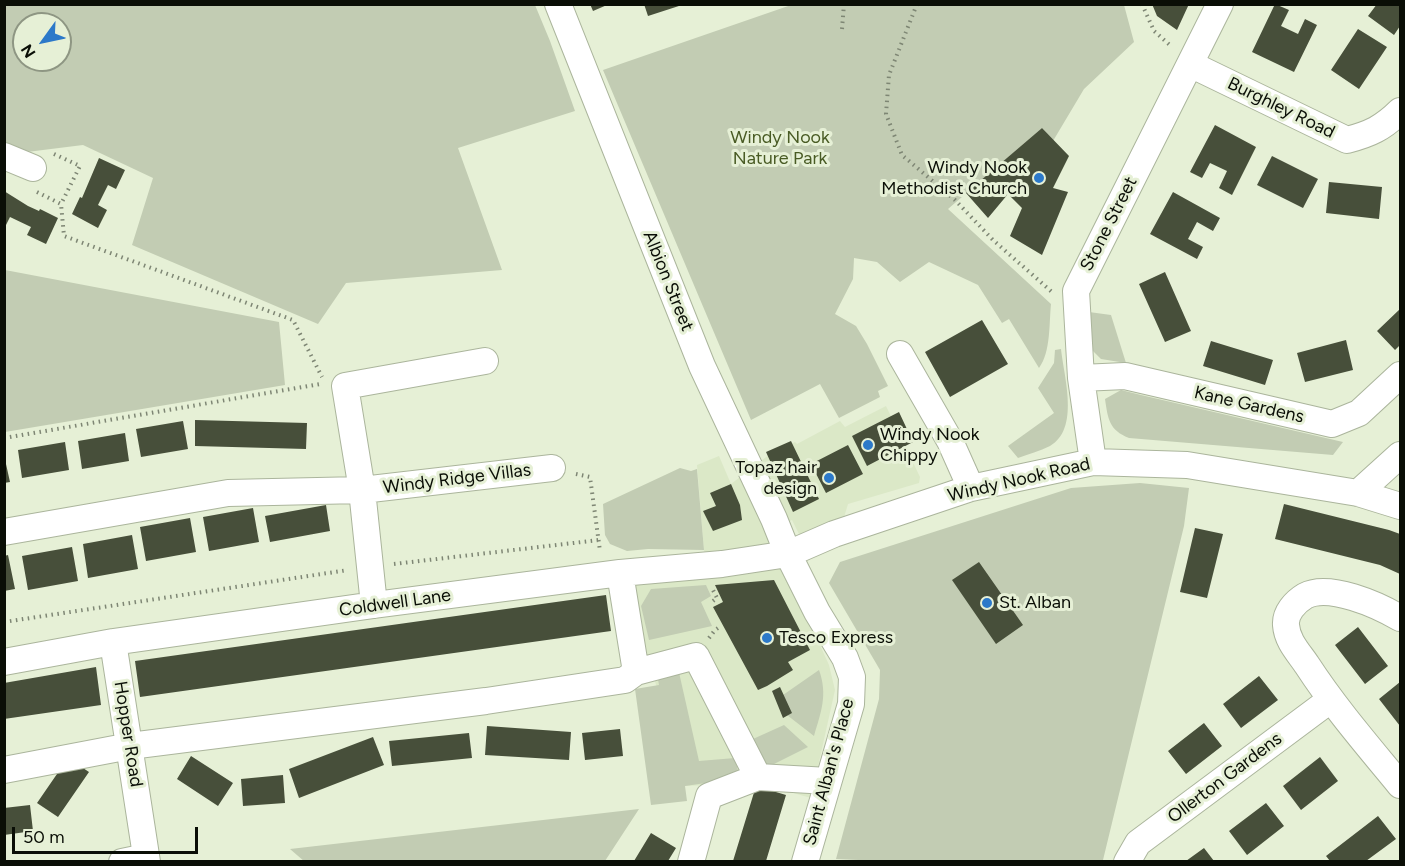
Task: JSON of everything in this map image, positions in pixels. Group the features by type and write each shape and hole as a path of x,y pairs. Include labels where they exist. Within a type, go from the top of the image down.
{"street":[{"name":"Albion Street","path":"558,4 702,366 774,519 788,554"},
{"name":"Stone Street","path":"1093,462 1081,378 1076,291 1220,4"},
{"name":"Burghley Road","path":"1190,64 1347,140 1372,133 1401,111"},
{"path":"4,156 33,168"},
{"path":"900,354 950,441 971,488"},
{"name":"Windy Ridge Villas","path":"374,605 362,490 345,386 485,361"},
{"name":"Kane Gardens","path":"1081,378 1125,376 1332,424 1359,413 1401,375"},
{"path":"1358,493 1401,456"},
{"name":"Windy Nook Road","path":"788,554 834,534 971,488 1093,462 1187,465 1358,493 1401,506"},
{"name":"Windy Ridge Villas","path":"362,490 552,468"},
{"path":"4,532 228,493 362,490"},
{"name":"Coldwell Lane","path":"4,662 113,642 374,605 612,574 722,564 788,554"},
{"name":"Saint Alban's Place","path":"788,554 817,612 845,658 852,678 851,704 806,861"},
{"path":"612,574 636,672"},
{"path":"1401,618 1380,606 1325,591 1310,594 1298,601 1289,612 1286,623 1288,637 1330,700 1401,785"},
{"name":"Hopper Road","path":"113,642 130,746 138,860"},
{"path":"4,770 130,746 498,699 625,680 636,672 696,656 758,777"},
{"name":"Ollerton Gardens","path":"1127,861 1138,843 1330,700"},
{"path":"691,861 709,796 758,777 828,781"}],"path":[{"path":"842,29 844,4"},
{"path":"917,4 889,75 886,114 902,155 954,200 993,240 1060,298"},
{"path":"1142,4 1154,31 1190,64"},
{"path":"4,438 325,383 293,320 64,236 61,204 80,166 51,153 33,168 29,188 61,204"},
{"path":"552,468 590,477 599,540 612,574"},
{"path":"4,622 370,567 599,540"}],"shaded area":[{"path":"886,406 920,477 919,483 848,504 842,524 810,535 799,534 792,520 768,531 829,665 835,690 811,798 758,783 685,786 626,580 709,576 704,550 697,465 719,456 731,484 770,454 795,442 797,444 840,421 845,427"}],"green space":[{"name":"Windy Nook Nature Park","path":"794,4 1124,5 1134,42 1084,89 1053,141 1042,128 948,209 1051,304 1048,346 1039,368 1009,319 1002,323 978,285 929,262 900,282 877,262 854,258 853,279 835,314 856,326 888,386 878,391 880,397 839,418 820,384 751,420 603,70"},
{"path":"5,5 535,5 575,111 458,148 502,270 346,283 318,324 132,245 153,178 83,145 27,152 5,142"},
{"path":"5,270 279,322 285,385 5,432"},
{"path":"1089,312 1111,315 1126,363 1101,359 1091,349"},
{"path":"1061,349 1068,402 1065,428 1050,446 1018,458 1008,446 1054,413 1038,388 1054,363 1055,350"},
{"path":"1121,390 1343,442 1333,455 1129,438 1113,427 1106,406 1105,399"},
{"path":"680,468 691,471 697,469 704,550 627,551 610,544 605,535 603,504"},
{"path":"1140,483 1189,488 1184,526 1103,860 903,862 836,859 879,699 880,670 829,583 840,562 1071,488"},
{"path":"706,585 711,596 701,602 712,626 649,640 641,606 651,589"},
{"path":"678,668 699,761 735,758 738,771 727,780 685,786 687,801 651,805 635,689 659,685 657,673"},
{"path":"819,670 823,696 814,736 787,715 791,713 783,695"},
{"path":"784,725 808,747 768,767 753,739"},
{"path":"639,809 605,861 305,862 290,849"}],"building":[{"path":"590,4 607,4 607,5 593,11"},
{"path":"644,4 682,4 682,5 648,16"},
{"path":"1152,4 1189,4 1177,30 1157,16"},
{"path":"1275,4 1289,10 1281,26 1298,34 1305,19 1317,25 1294,72 1252,52"},
{"path":"1377,4 1400,4 1400,26 1394,35 1368,16"},
{"path":"1358,29 1387,47 1359,89 1331,70"},
{"path":"1215,125 1256,147 1232,195 1219,188 1227,171 1210,163 1202,178 1190,172"},
{"path":"1042,128 1069,156 1053,188 1068,192 1042,255 1010,236 1022,208 1008,194 988,218 966,193"},
{"path":"1272,156 1318,179 1303,208 1257,185"},
{"path":"99,158 125,170 116,189 108,185 98,205 107,210 98,228 72,214 80,197 82,198"},
{"path":"1329,182 1382,187 1379,219 1326,213"},
{"path":"4,191 28,206 58,218 46,244 27,235 31,227 10,217 6,225 4,224"},
{"path":"1173,192 1220,218 1213,231 1197,222 1188,239 1203,247 1197,259 1150,234"},
{"path":"1165,272 1191,331 1165,342 1139,284"},
{"path":"1400,309 1400,345 1395,350 1377,331"},
{"path":"982,320 1008,364 950,397 925,352"},
{"path":"1346,340 1353,370 1305,382 1297,353"},
{"path":"1211,341 1273,360 1265,385 1203,366"},
{"path":"899,412 913,442 867,466 852,436"},
{"path":"195,420 307,423 306,449 195,446"},
{"path":"183,421 188,449 141,457 136,429"},
{"path":"125,433 129,461 82,469 78,441"},
{"path":"791,441 819,499 793,512 766,452"},
{"path":"65,442 69,470 22,478 18,450"},
{"path":"848,445 863,474 826,493 811,464"},
{"path":"4,455 10,482 4,483"},
{"path":"731,484 740,505 742,520 713,531 703,511 716,506 710,493"},
{"path":"1284,504 1400,534 1400,574 1380,565 1275,539"},
{"path":"326,505 330,531 270,542 265,516"},
{"path":"253,508 259,542 209,551 203,517"},
{"path":"190,518 196,552 146,561 140,527"},
{"path":"1195,528 1223,534 1207,598 1180,592"},
{"path":"132,535 138,569 88,578 83,544"},
{"path":"72,547 78,581 28,590 22,556"},
{"path":"8,555 15,589 4,591 4,556"},
{"name":"St. Alban","path":"979,562 1023,625 996,644 952,580"},
{"name":"Tesco Express","path":"774,580 810,650 788,662 793,670 758,690 713,607 723,602 715,585"},
{"path":"606,595 611,631 140,697 135,661"},
{"path":"1358,627 1388,666 1365,684 1335,645"},
{"path":"96,667 101,705 4,719 4,683"},
{"path":"1259,676 1278,700 1241,728 1223,704"},
{"path":"1400,682 1400,726 1379,699"},
{"path":"780,687 792,713 783,718 772,691"},
{"path":"1204,723 1222,746 1186,774 1168,751"},
{"path":"487,726 571,732 569,760 485,755"},
{"path":"620,729 623,756 585,760 582,733"},
{"path":"469,733 472,758 392,766 389,741"},
{"path":"373,737 384,765 299,798 289,769"},
{"path":"191,756 233,783 218,806 177,779"},
{"path":"1320,757 1338,781 1301,810 1283,786"},
{"path":"68,758 89,772 58,817 37,803"},
{"path":"283,775 285,803 243,806 241,779"},
{"path":"756,786 786,795 766,861 733,861"},
{"path":"1266,803 1284,826 1247,855 1229,831"},
{"path":"30,805 33,831 4,835 4,808"},
{"path":"1378,816 1396,839 1366,861 1330,861 1326,856"},
{"path":"651,833 676,848 668,861 634,861"},
{"path":"1204,848 1214,861 1186,861"}],"place":[{"name":"Windy Nook Methodist Church","path":"1039,178"},
{"name":"Windy Nook Chippy","path":"868,445"},
{"name":"Topaz hair design","path":"829,478"},
{"name":"St. Alban","path":"987,603"},
{"name":"Tesco Express","path":"767,638"}]}
